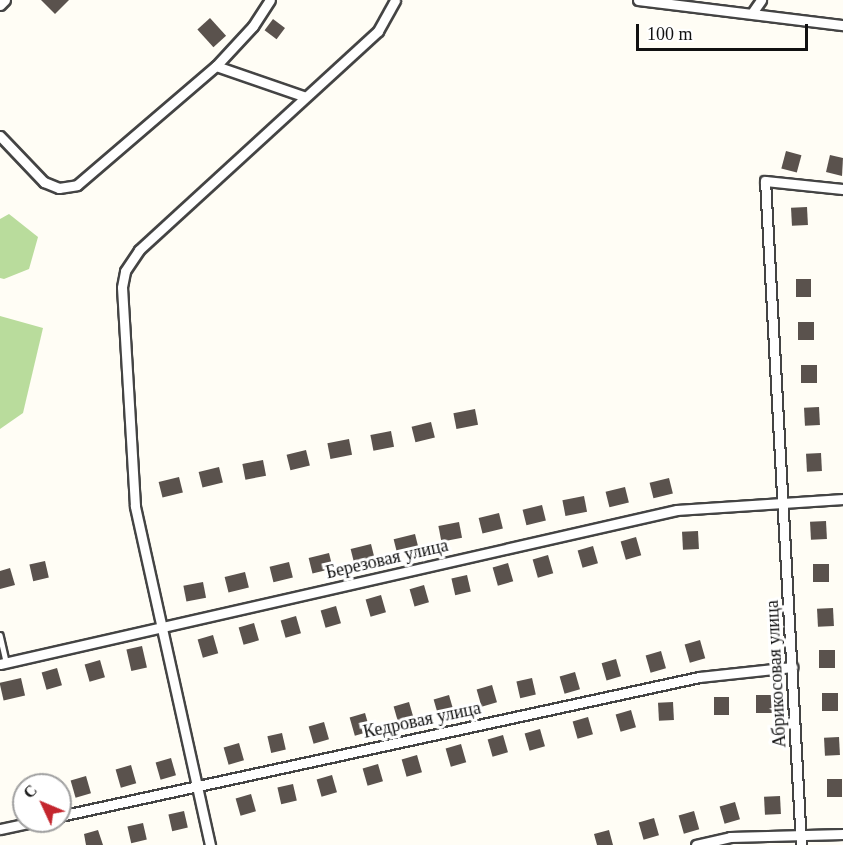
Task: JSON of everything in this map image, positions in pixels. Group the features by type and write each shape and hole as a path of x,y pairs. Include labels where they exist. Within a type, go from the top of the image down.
{"street":[{"path":"0,5 4,0"},
{"path":"0,136 44,182 59,188 77,184 216,66 253,26 270,0"},
{"path":"210,845 135,506 122,287 125,271 139,250 259,143 303,96 378,31 395,0"},
{"path":"638,0 843,25"},
{"path":"752,13 761,0"},
{"path":"216,66 303,96"},
{"name":"Абрикосовая улица","path":"801,845 765,181 843,189"},
{"name":"Березовая улица","path":"3,664 677,510 843,499"},
{"name":"Кедровая улица","path":"72,813 699,677 792,667"},
{"path":"696,845 730,837 843,834"}],"lane":[{"path":"0,635 3,664"}],"green space":[{"path":"9,214 38,237 29,269 4,279 0,278 0,219"},
{"path":"0,316 43,328 23,413 0,429"}],"building":[{"path":"41,0 69,0 55,14"},
{"path":"210,18 226,36 213,47 197,29"},
{"path":"273,19 285,28 277,39 265,30"},
{"path":"786,151 801,155 797,173 781,168"},
{"path":"830,155 843,158 842,176 826,172"},
{"path":"807,207 808,225 792,226 791,208"},
{"path":"796,279 811,279 811,297 796,297"},
{"path":"798,322 814,322 814,340 798,340"},
{"path":"801,365 817,365 817,383 801,383"},
{"path":"819,407 820,425 805,426 804,408"},
{"path":"475,409 478,425 456,429 453,413"},
{"path":"431,422 435,438 415,442 412,427"},
{"path":"391,431 394,447 373,451 370,435"},
{"path":"349,439 352,455 330,459 327,443"},
{"path":"306,450 310,466 290,470 287,455"},
{"path":"821,453 822,471 807,472 806,454"},
{"path":"263,460 266,476 245,480 242,464"},
{"path":"219,467 223,483 202,488 199,472"},
{"path":"179,477 183,493 162,498 159,482"},
{"path":"669,478 673,494 653,498 650,483"},
{"path":"625,487 629,503 609,507 606,492"},
{"path":"584,496 587,512 565,516 562,500"},
{"path":"542,505 546,521 526,525 523,510"},
{"path":"499,513 503,529 482,534 479,518"},
{"path":"826,521 827,539 811,540 810,522"},
{"path":"459,522 462,538 441,542 438,526"},
{"path":"698,531 699,549 683,550 682,532"},
{"path":"415,534 419,550 398,555 394,539"},
{"path":"636,537 641,555 626,560 621,541"},
{"path":"371,544 375,560 354,565 351,549"},
{"path":"593,546 598,563 583,568 578,550"},
{"path":"329,553 333,569 312,574 309,558"},
{"path":"548,555 553,573 538,578 533,559"},
{"path":"45,561 49,578 33,581 29,565"},
{"path":"289,562 293,578 273,582 270,567"},
{"path":"508,563 513,581 498,586 493,567"},
{"path":"813,564 829,564 829,582 813,582"},
{"path":"10,568 15,585 0,589 0,571"},
{"path":"245,572 249,588 228,593 225,577"},
{"path":"467,575 471,592 455,595 451,579"},
{"path":"203,582 206,598 186,602 183,586"},
{"path":"424,585 429,602 415,606 410,589"},
{"path":"381,595 386,612 371,617 366,599"},
{"path":"336,606 341,623 326,628 321,610"},
{"path":"833,608 834,626 818,627 817,609"},
{"path":"296,616 301,633 286,638 281,620"},
{"path":"254,623 259,640 244,645 239,627"},
{"path":"213,635 218,653 203,658 198,639"},
{"path":"700,640 705,658 690,663 685,644"},
{"path":"142,646 147,667 131,671 126,650"},
{"path":"819,650 835,650 835,668 819,668"},
{"path":"661,651 666,668 651,673 646,655"},
{"path":"616,659 621,676 607,680 602,663"},
{"path":"100,660 105,677 90,682 85,664"},
{"path":"57,668 62,685 47,690 42,672"},
{"path":"575,672 580,689 565,694 560,676"},
{"path":"21,678 25,696 4,700 0,683"},
{"path":"532,678 536,695 520,698 516,682"},
{"path":"492,685 497,702 482,707 477,689"},
{"path":"822,693 838,693 838,711 822,711"},
{"path":"449,695 454,712 439,717 434,699"},
{"path":"756,695 772,695 772,713 756,713"},
{"path":"714,697 729,697 729,715 714,715"},
{"path":"409,702 414,720 399,725 394,706"},
{"path":"673,702 674,720 659,721 658,703"},
{"path":"631,710 636,727 621,732 616,714"},
{"path":"365,713 370,731 355,736 350,717"},
{"path":"588,717 593,734 578,739 573,721"},
{"path":"324,722 329,739 314,744 309,726"},
{"path":"540,729 545,746 530,751 525,733"},
{"path":"282,733 286,750 271,753 267,736"},
{"path":"503,735 508,752 493,757 488,739"},
{"path":"839,737 840,755 825,756 824,738"},
{"path":"239,743 244,760 229,765 224,747"},
{"path":"461,744 466,762 451,767 446,748"},
{"path":"417,755 422,772 407,777 402,759"},
{"path":"171,758 176,775 161,780 156,762"},
{"path":"378,764 383,781 368,786 363,768"},
{"path":"131,765 136,783 121,788 116,769"},
{"path":"332,775 337,792 322,797 317,779"},
{"path":"86,776 91,793 76,798 72,780"},
{"path":"827,779 842,779 842,797 827,797"},
{"path":"293,784 297,801 281,804 277,788"},
{"path":"251,794 256,811 241,816 236,798"},
{"path":"780,796 781,814 765,815 764,797"},
{"path":"735,802 740,819 725,824 720,806"},
{"path":"184,811 188,828 172,831 168,815"},
{"path":"694,811 699,829 684,834 679,815"},
{"path":"654,818 659,835 644,840 639,822"},
{"path":"143,823 147,840 131,843 127,827"},
{"path":"98,830 103,845 86,845 84,834"},
{"path":"609,830 613,845 597,845 594,834"}]}
